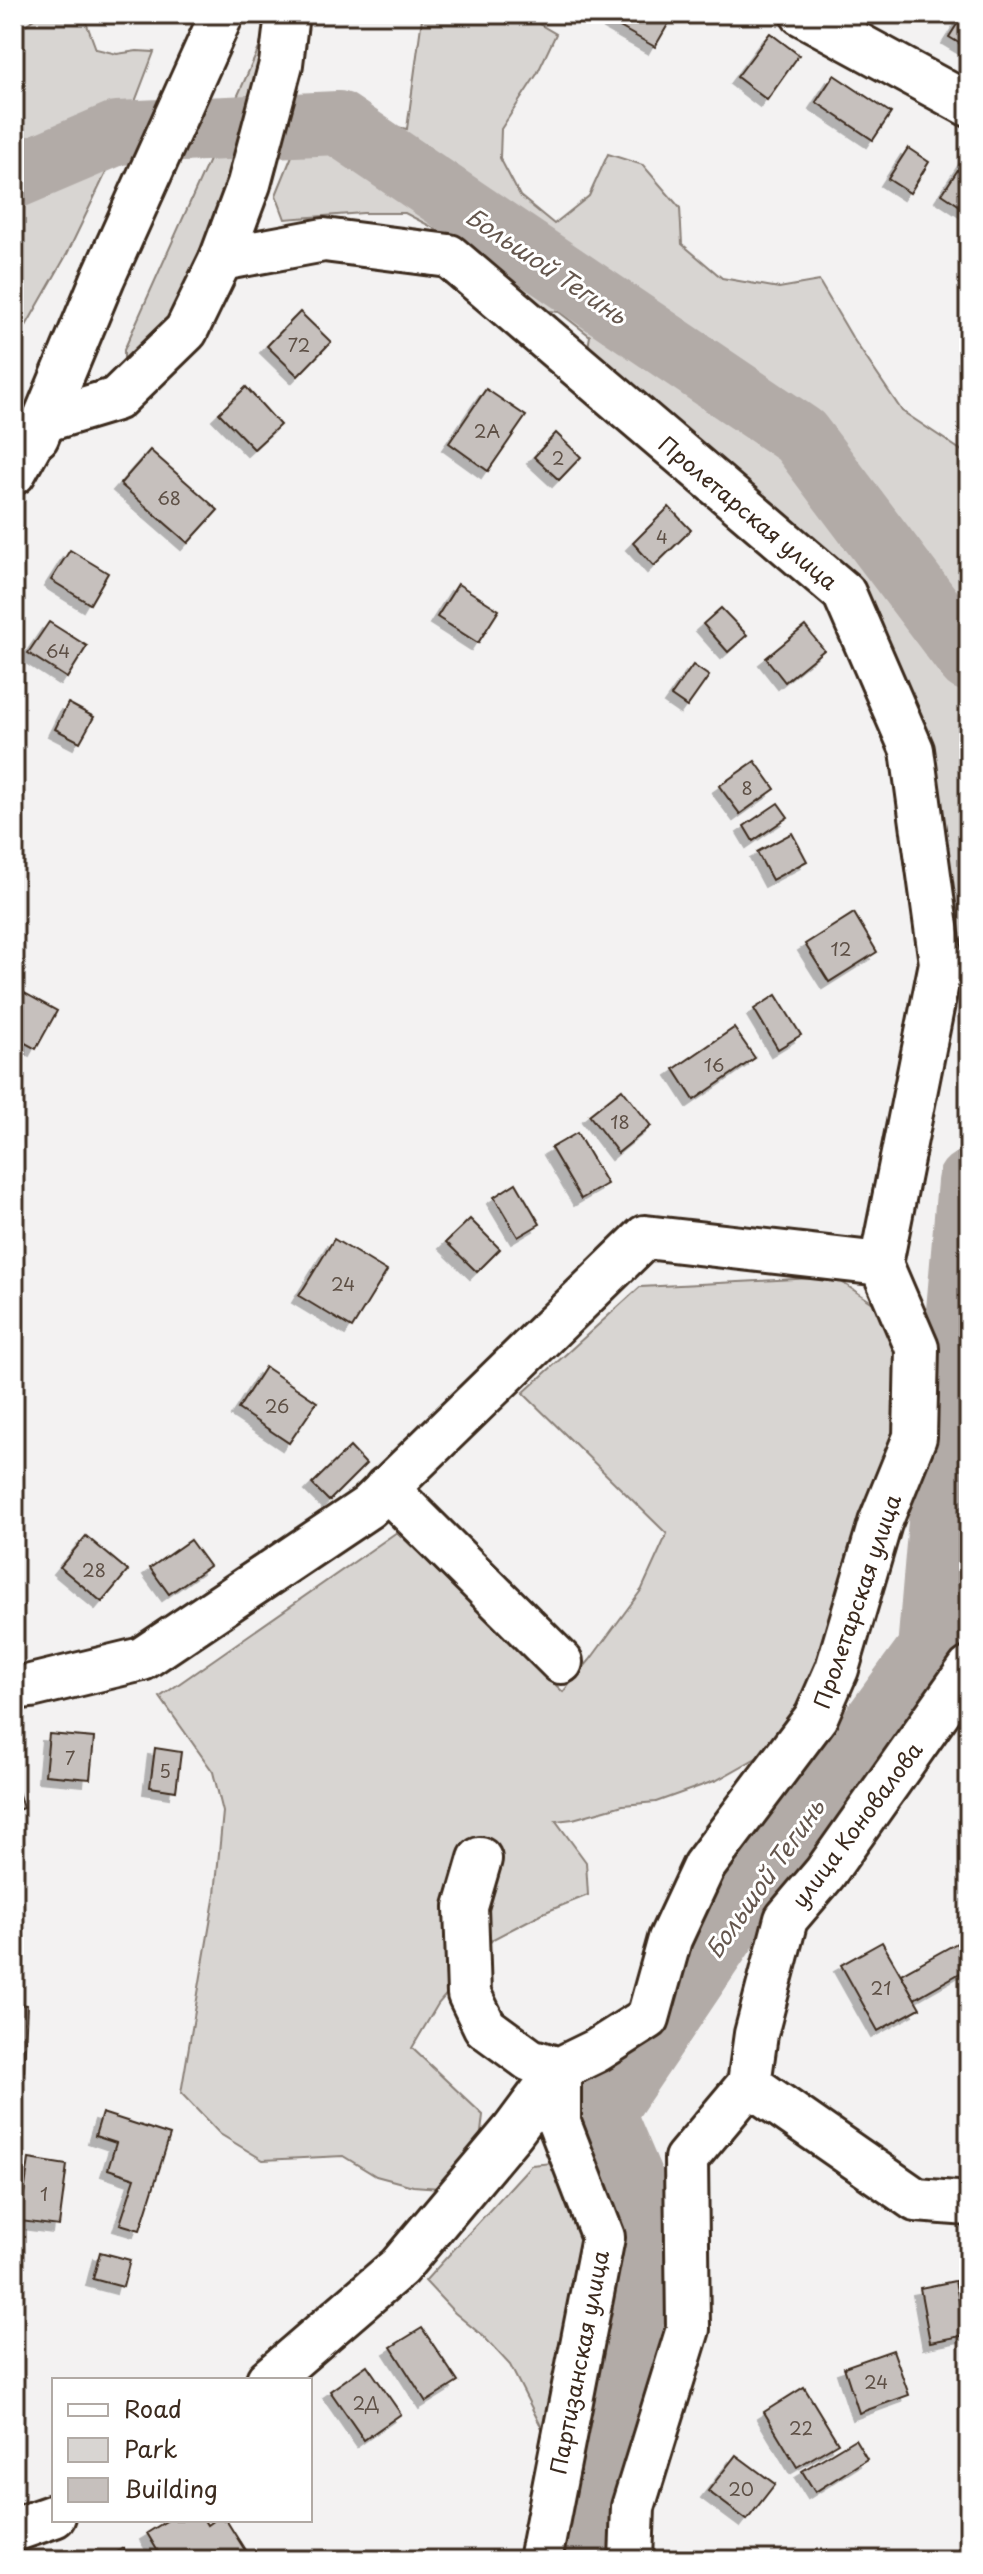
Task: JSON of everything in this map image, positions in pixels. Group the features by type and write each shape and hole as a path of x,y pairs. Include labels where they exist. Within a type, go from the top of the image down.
{"street":[{"path":"28,420 116,399 186,331 221,259 249,184 281,64 287,14"},
{"path":"802,14 969,105"},
{"path":"14,473 28,420 103,278 222,15"},
{"name":"Пролетарская улица","path":"221,259 324,240 449,256 844,593 912,750 941,963 881,1264 917,1348 915,1437 880,1523 837,1669 816,1717 704,1866 670,1939 648,2018 596,2051 559,2069"},
{"path":"14,502 28,420"},
{"path":"14,1688 142,1659 368,1507 645,1237 881,1264"},
{"path":"386,1488 561,1662"},
{"name":"улица Коновалова","path":"749,2084 756,2034 786,1919 825,1873 969,1669"},
{"path":"270,2378 399,2267 513,2131 559,2069 530,2060 485,2027 469,1994 466,1907 480,1859"},
{"name":"Партизанская улица","path":"540,2560 603,2237 559,2123 559,2069"},
{"path":"631,2560 633,2507 688,2329 686,2159 749,2084 916,2200 969,2204"},
{"path":"14,2530 52,2517"}],"green space":[{"path":"41,14 83,14 96,49 117,54 154,52 115,154 67,254 14,347 14,29"},
{"path":"428,14 522,14 556,34 537,74 501,129 500,158 520,196 554,224 589,196 608,154 643,165 680,208 682,244 722,278 779,288 819,281 902,411 962,451 969,460 969,973 941,963 912,750 844,593 584,371 590,336 559,312 541,310 508,274 405,213 285,219 276,195 311,109 407,129 422,18"},
{"path":"268,28 265,82 182,312 132,362 124,360 124,350"},
{"path":"834,1277 888,1313 913,1393 810,1711 765,1753 717,1780 656,1802 623,1805 556,1821 586,1862 588,1895 543,1913 493,1939 438,2004 412,2048 483,2115 480,2141 440,2188 413,2186 376,2176 343,2156 263,2160 220,2134 181,2093 215,1894 223,1812 213,1772 160,1697 397,1532 563,1692 642,1589 667,1534 523,1393 640,1287"},
{"path":"553,2163 585,2249 543,2430 510,2365 425,2281 531,2165"}],"building":[{"path":"616,14 674,14 655,47 611,22"},
{"path":"961,18 969,23 969,49 949,37"},
{"path":"770,33 799,55 767,100 737,77"},
{"path":"834,75 891,113 873,140 816,102"},
{"path":"908,148 929,162 910,193 888,179"},
{"path":"969,157 969,212 942,194"},
{"path":"300,312 331,342 298,376 267,346"},
{"path":"246,387 280,425 254,449 219,413"},
{"path":"486,389 526,416 488,471 449,443"},
{"path":"556,433 581,457 559,480 534,457"},
{"path":"150,450 218,510 188,543 120,484"},
{"path":"669,507 691,530 654,566 633,543"},
{"path":"70,550 108,573 90,604 51,580"},
{"path":"458,584 499,610 478,643 437,617"},
{"path":"721,608 747,635 728,652 703,624"},
{"path":"49,622 87,646 67,678 28,653"},
{"path":"805,626 824,650 785,682 766,658"},
{"path":"693,665 709,676 687,707 671,696"},
{"path":"68,703 94,717 80,742 55,729"},
{"path":"755,761 775,789 740,814 719,786"},
{"path":"778,803 788,817 753,841 744,826"},
{"path":"792,833 807,861 772,880 757,852"},
{"path":"854,913 877,952 829,982 805,944"},
{"path":"21,991 57,1011 36,1049 14,1037 14,1004"},
{"path":"776,995 801,1035 778,1049 754,1009"},
{"path":"734,1028 755,1058 694,1100 674,1069"},
{"path":"622,1089 651,1126 618,1153 589,1115"},
{"path":"577,1133 607,1184 581,1199 551,1148"},
{"path":"516,1183 540,1224 518,1237 494,1197"},
{"path":"470,1219 500,1249 477,1272 446,1242"},
{"path":"334,1239 387,1271 352,1328 299,1296"},
{"path":"265,1367 317,1402 289,1443 238,1409"},
{"path":"350,1447 366,1464 329,1501 312,1484"},
{"path":"86,1536 128,1571 102,1602 60,1567"},
{"path":"190,1540 209,1566 169,1594 150,1568"},
{"path":"49,1734 94,1738 90,1779 45,1775"},
{"path":"155,1748 181,1752 176,1791 150,1787"},
{"path":"14,1778 23,1808 14,1811"},
{"path":"966,1938 969,1943 969,1968 914,1999 901,1974"},
{"path":"882,1942 920,2008 878,2031 841,1965"},
{"path":"14,2004 27,2005 24,2071 14,2071"},
{"path":"102,2113 170,2135 140,2230 120,2224 135,2178 108,2169 116,2143 95,2136"},
{"path":"29,2159 67,2165 59,2226 20,2221"},
{"path":"100,2252 130,2260 123,2287 93,2279"},
{"path":"955,2281 966,2335 930,2342 920,2288"},
{"path":"422,2328 458,2382 426,2402 391,2347"},
{"path":"893,2350 909,2395 859,2413 844,2367"},
{"path":"367,2365 401,2414 364,2440 330,2391"},
{"path":"804,2387 838,2443 797,2467 764,2412"},
{"path":"855,2439 867,2459 815,2492 802,2471"},
{"path":"736,2455 775,2484 747,2520 708,2491"},
{"path":"165,2522 205,2522 207,2525 227,2522 248,2555 239,2560 163,2560 147,2533"},
{"path":"123,2548 130,2560 106,2560"}],"waterway":[{"name":"Большой Тегинь","path":"14,177 117,133 338,123 800,436 969,660"},
{"name":"Большой Тегинь","path":"585,2560 590,2475 655,2235 603,2113 751,1893 929,1650 969,1182"}]}
